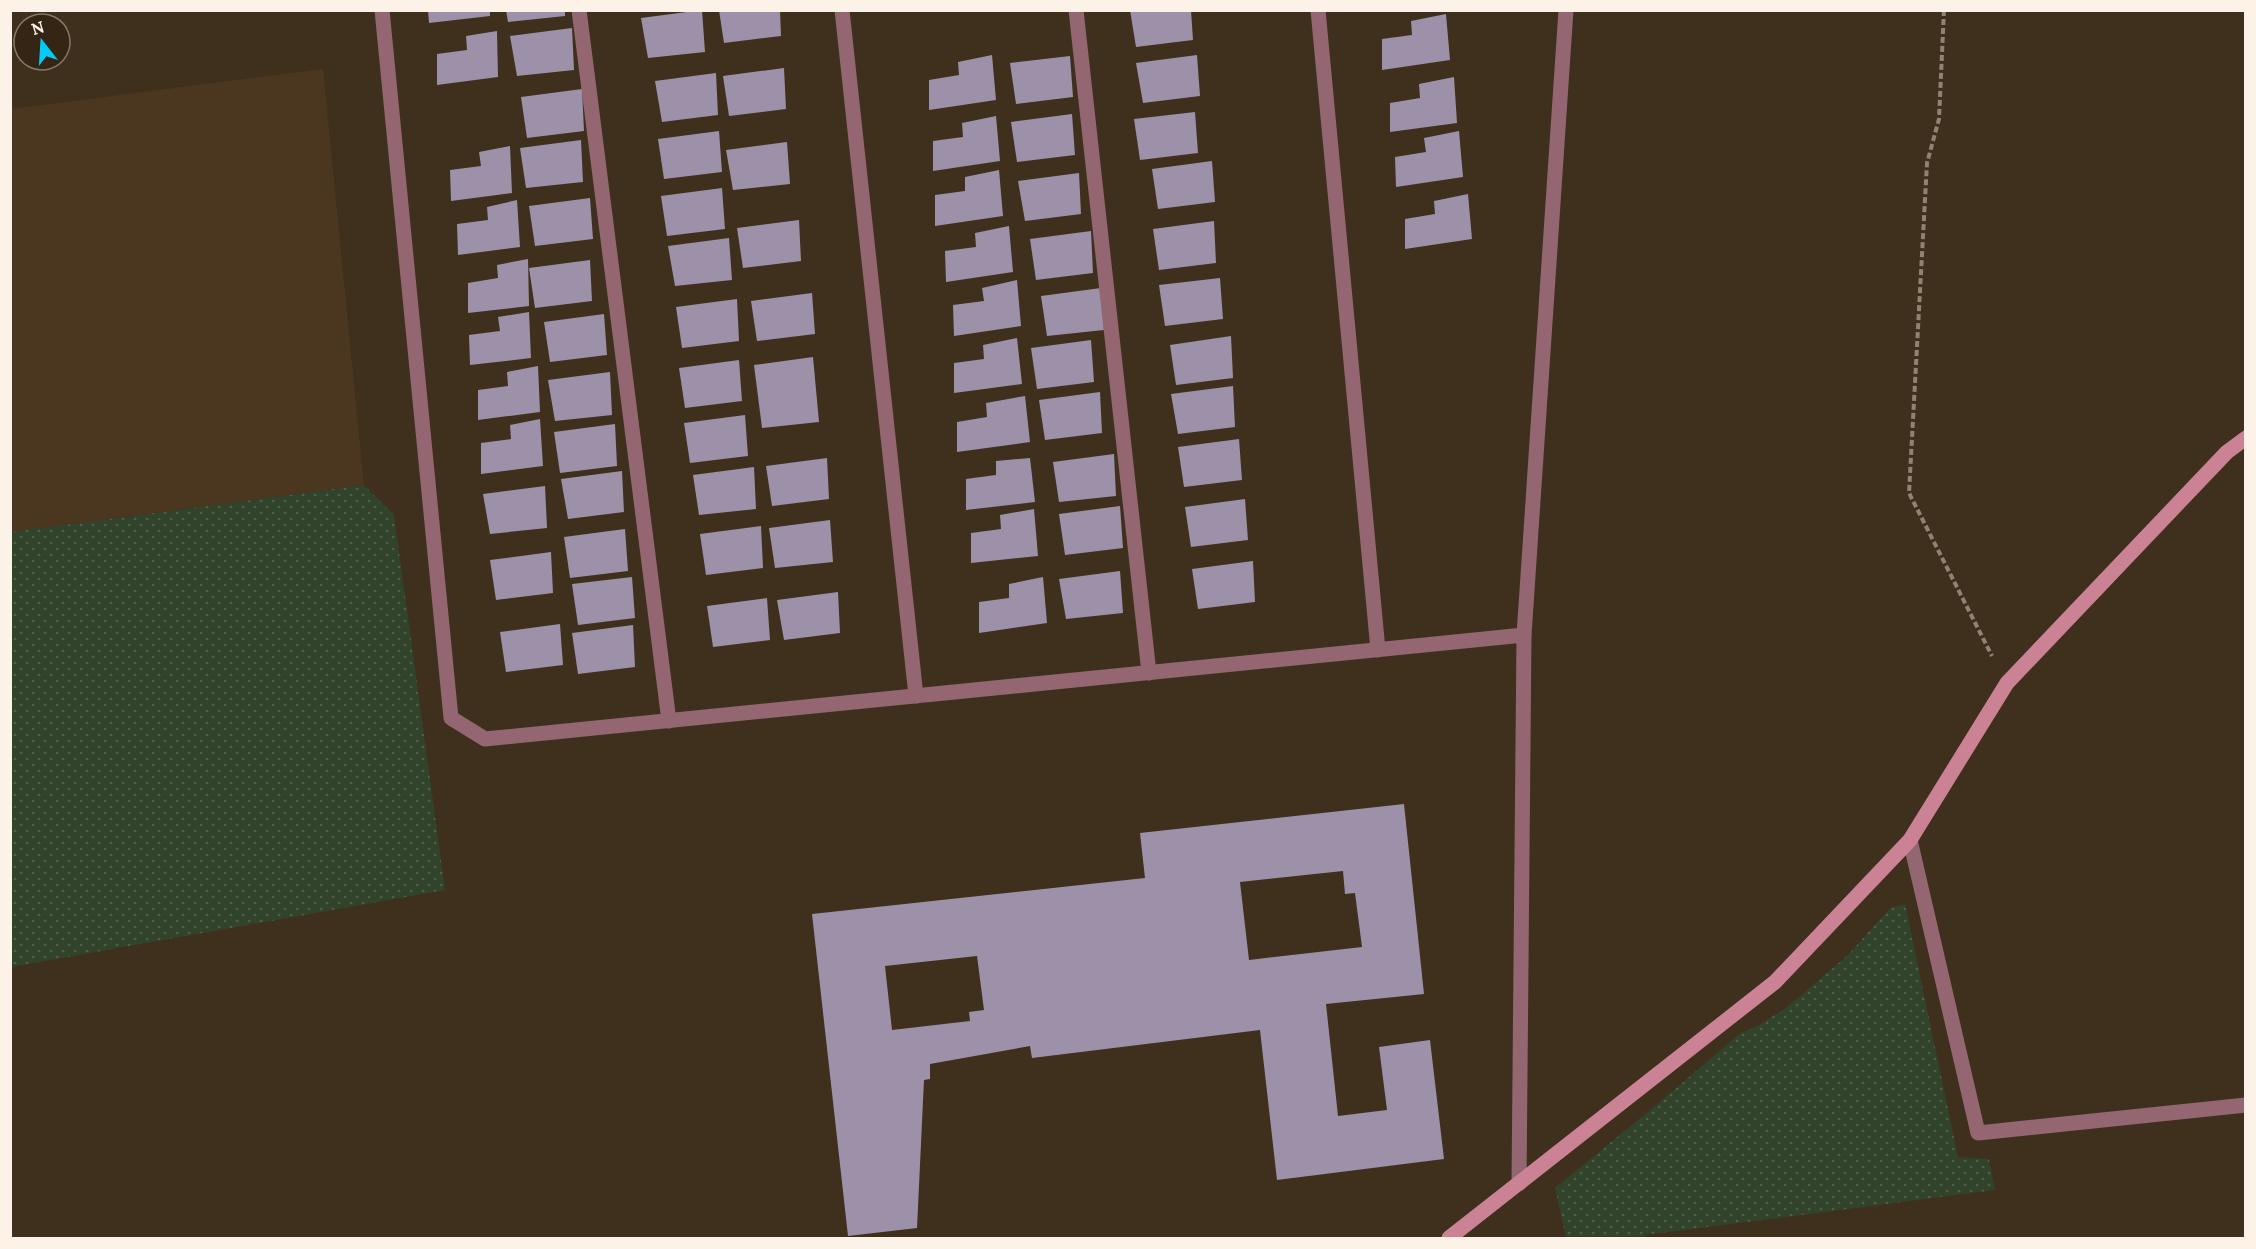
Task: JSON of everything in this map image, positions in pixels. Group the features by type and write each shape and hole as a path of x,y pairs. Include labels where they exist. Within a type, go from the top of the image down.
{"street":[{"path":"382,10 451,717 485,739 1524,635"},
{"path":"579,10 669,721"},
{"path":"842,10 916,696"},
{"path":"1076,10 1149,673"},
{"path":"1318,10 1378,650"},
{"path":"1519,1184 1524,635 1566,10"},
{"path":"1449,1239 1775,982 1910,840 2007,683 2227,452 2246,438"},
{"path":"1910,840 1978,1133 2246,1105"}],"path":[{"path":"1944,10 1939,118 1927,163 1909,493 2007,683"}],"shaded area":[{"path":"323,69 364,485 11,532 10,109"}],"green space":[{"path":"364,485 394,515 445,890 11,967 11,532"},
{"path":"1905,904 1958,1157 1989,1159 1995,1190 1645,1235 1645,1238 1566,1238 1555,1188 1738,1035 1761,1024 1787,1007 1847,956 1890,908"}],"building":[{"path":"428,10 490,10 490,16 429,23"},
{"path":"506,10 565,10 565,16 508,22"},
{"path":"702,10 705,52 648,58 641,18"},
{"path":"719,10 780,10 781,36 724,43"},
{"path":"1130,10 1191,10 1193,40 1136,47"},
{"path":"1446,14 1450,60 1382,70 1382,39 1412,35 1411,21"},
{"path":"572,28 574,70 517,76 510,36"},
{"path":"497,31 498,77 437,85 437,54 467,50 466,36"},
{"path":"992,55 996,100 929,110 929,80 959,75 958,62"},
{"path":"1197,55 1200,96 1143,103 1136,63"},
{"path":"1070,56 1073,97 1016,104 1010,63"},
{"path":"784,68 786,109 729,116 723,76"},
{"path":"716,73 718,115 662,122 655,81"},
{"path":"1454,77 1457,123 1390,132 1390,103 1420,98 1419,84"},
{"path":"582,89 584,131 527,138 521,97"},
{"path":"1195,112 1198,153 1140,160 1134,119"},
{"path":"1072,114 1075,155 1017,162 1011,122"},
{"path":"996,116 1000,161 933,171 933,141 963,137 962,123"},
{"path":"719,131 722,172 664,179 658,139"},
{"path":"1459,131 1463,177 1396,187 1395,157 1426,152 1424,138"},
{"path":"581,140 583,182 526,188 520,148"},
{"path":"787,142 790,184 733,190 726,150"},
{"path":"510,146 512,193 451,201 450,170 481,166 479,152"},
{"path":"1212,161 1215,202 1158,209 1152,169"},
{"path":"999,170 1003,216 935,226 935,195 965,191 965,177"},
{"path":"1079,173 1081,214 1025,221 1018,181"},
{"path":"722,188 725,229 667,236 661,196"},
{"path":"1468,194 1472,239 1405,249 1405,219 1435,214 1434,201"},
{"path":"590,198 593,239 535,246 529,206"},
{"path":"517,200 520,247 458,255 457,224 488,220 487,207"},
{"path":"799,220 801,261 743,268 737,228"},
{"path":"1214,221 1216,263 1159,270 1153,229"},
{"path":"1009,226 1013,272 946,282 945,251 976,247 975,233"},
{"path":"1091,231 1093,273 1036,280 1030,239"},
{"path":"729,238 732,280 675,286 668,246"},
{"path":"528,259 529,306 468,313 468,283 498,278 497,265"},
{"path":"590,260 592,301 535,308 529,268"},
{"path":"1220,278 1223,319 1165,326 1159,285"},
{"path":"1017,280 1021,326 954,336 953,305 984,301 982,288"},
{"path":"1101,288 1104,330 1047,336 1041,296"},
{"path":"812,293 815,334 757,341 751,301"},
{"path":"737,299 739,341 682,348 676,307"},
{"path":"529,312 531,358 470,365 469,335 500,331 498,317"},
{"path":"604,314 607,355 550,362 544,322"},
{"path":"1231,336 1233,378 1176,385 1170,345"},
{"path":"1017,338 1022,384 954,393 954,363 984,359 983,345"},
{"path":"1091,340 1094,382 1037,389 1031,348"},
{"path":"813,357 819,422 762,428 754,365"},
{"path":"739,360 742,401 685,408 679,368"},
{"path":"538,366 540,412 478,420 478,390 508,386 507,372"},
{"path":"610,372 612,415 555,421 548,380"},
{"path":"1233,386 1235,427 1178,434 1171,394"},
{"path":"1100,392 1102,433 1045,440 1039,400"},
{"path":"1025,396 1030,442 957,452 957,422 987,417 986,403"},
{"path":"745,415 748,456 690,463 684,423"},
{"path":"540,419 543,466 481,474 481,443 511,439 510,425"},
{"path":"615,424 617,466 560,473 554,432"},
{"path":"1239,439 1242,480 1184,487 1178,447"},
{"path":"1114,454 1116,496 1059,502 1053,462"},
{"path":"827,458 829,499 772,506 766,466"},
{"path":"1030,458 1035,502 966,510 966,479 996,475 996,461"},
{"path":"754,467 756,509 699,515 693,475"},
{"path":"622,471 624,512 568,519 561,479"},
{"path":"545,486 547,528 490,534 483,494"},
{"path":"1245,499 1248,540 1191,547 1185,507"},
{"path":"1120,506 1123,548 1065,555 1059,514"},
{"path":"1034,509 1038,556 971,563 971,533 1001,529 1000,515"},
{"path":"830,520 833,562 775,568 769,528"},
{"path":"761,526 763,568 706,575 700,534"},
{"path":"625,529 628,571 570,578 564,537"},
{"path":"551,552 553,593 496,600 490,560"},
{"path":"1253,561 1255,602 1198,609 1192,569"},
{"path":"1120,571 1123,613 1066,619 1059,579"},
{"path":"632,577 635,618 578,625 572,584"},
{"path":"1043,577 1047,623 979,633 979,602 1009,598 1009,584"},
{"path":"838,592 840,633 784,640 777,600"},
{"path":"767,598 770,640 713,647 707,606"},
{"path":"560,624 563,665 506,672 500,632"},
{"path":"633,625 635,667 578,674 572,633"},
{"path":"1404,804 1424,994 1326,1004 1338,1116 1387,1110 1379,1047 1430,1040 1444,1159 1277,1180 1260,1030 1032,1058 1030,1046 930,1064 930,1079 924,1080 917,1228 848,1236 812,914 1145,878 1140,833","holes":["1343,871 1345,894 1355,893 1362,947 1249,960 1240,882","977,956 984,1010 969,1012 970,1021 892,1030 885,966"]}]}
